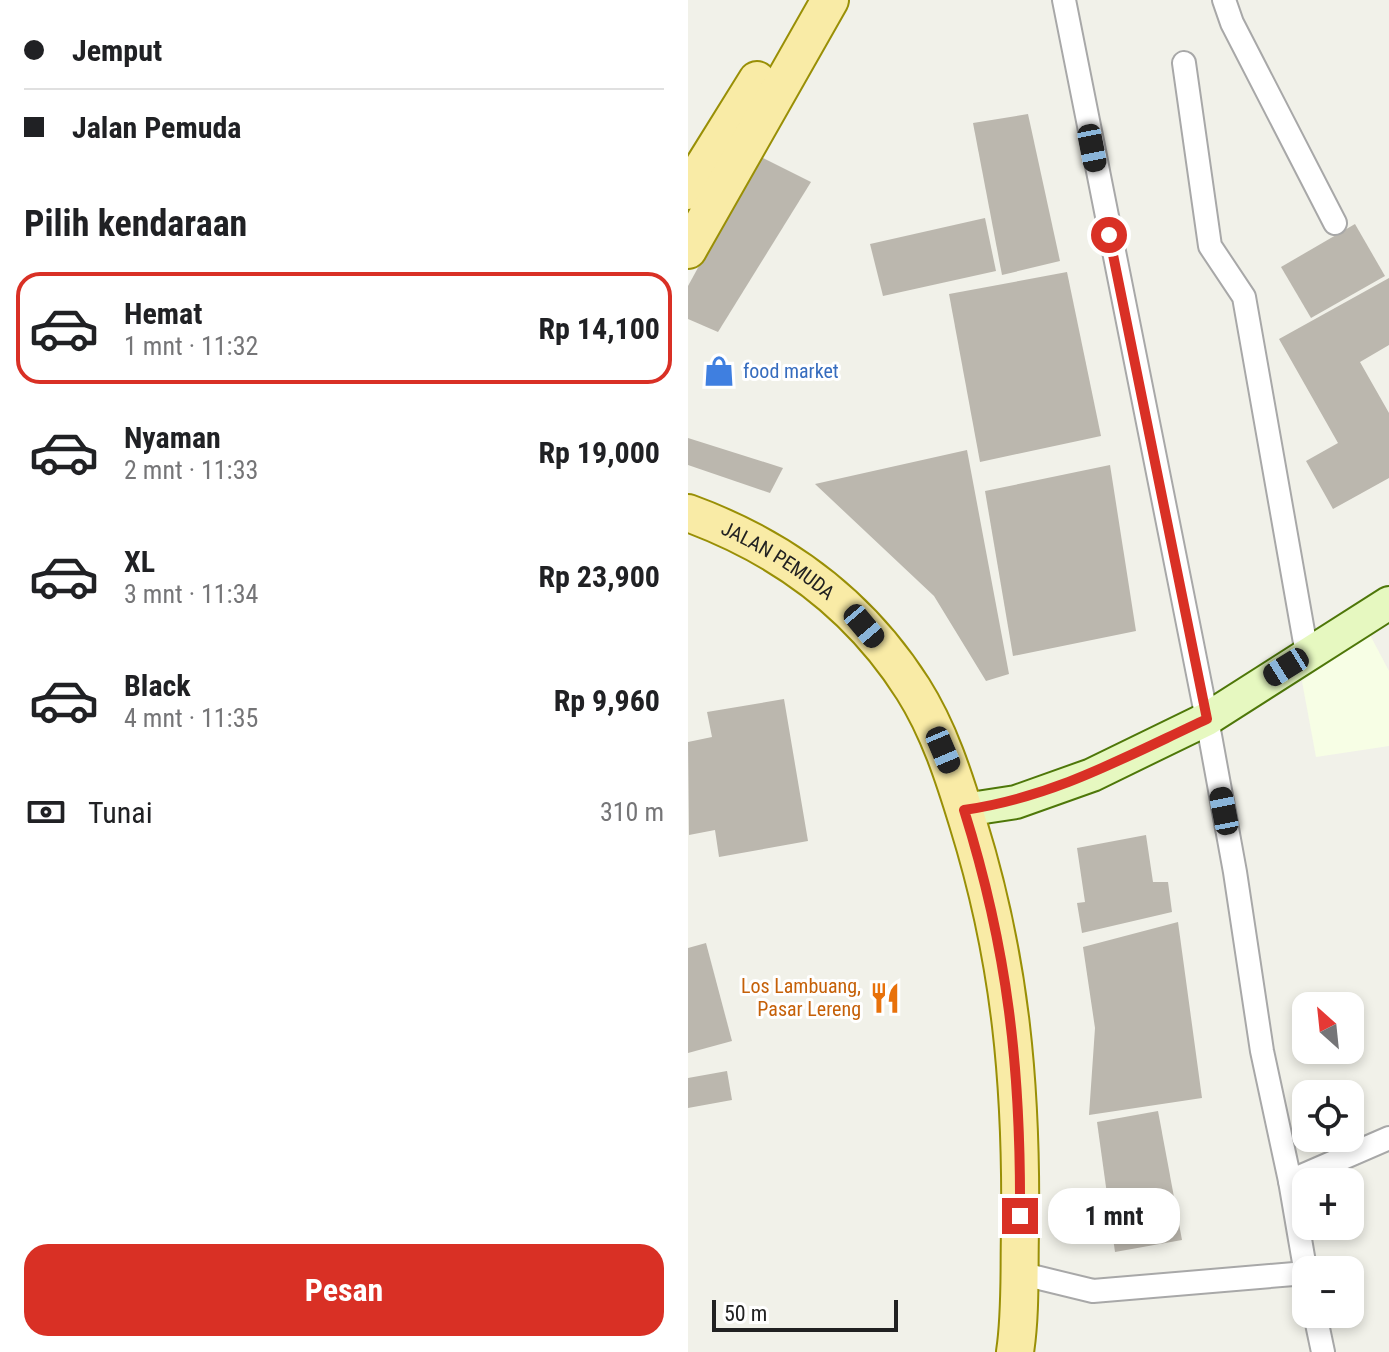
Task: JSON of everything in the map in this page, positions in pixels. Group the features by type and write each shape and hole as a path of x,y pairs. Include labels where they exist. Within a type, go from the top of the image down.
{"main road":[{"path":"688,191 804,0"},
{"path":"688,250 830,0"},
{"name":"JALAN PEMUDA","path":"688,513 734,530 785,558 847,606 913,689 934,728 987,884 1015,1036 1021,1138 1015,1352"}],"street":[{"path":"1064,0 1207,719 1235,872 1262,1051 1303,1256"},
{"path":"1224,0 1232,23 1335,223"},
{"path":"1184,63 1210,246 1244,297 1307,654"},
{"path":"964,810 1016,802 1092,775 1207,719 1389,603"},
{"path":"1290,1181 1389,1138"},
{"path":"1019,1273 1093,1291 1292,1275"},
{"path":"1318,1328 1323,1352"}],"shaded area":[{"path":"1369,633 1389,671 1389,746 1316,757 1301,676"}],"building":[{"path":"1028,114 1060,261 1002,275 973,123"},
{"path":"759,156 811,182 718,332 688,319 688,286"},
{"path":"985,218 996,271 883,296 870,244"},
{"path":"1355,224 1385,276 1311,318 1281,267"},
{"path":"1067,272 1101,436 980,462 949,294"},
{"path":"1389,278 1389,345 1360,362 1389,413 1389,478 1333,509 1306,461 1338,443 1279,339"},
{"path":"688,438 783,468 770,493 688,465"},
{"path":"967,450 1009,674 986,681 934,596 815,484"},
{"path":"1110,465 1136,631 1013,656 985,491"},
{"path":"784,699 808,841 719,857 715,830 689,835 688,742 712,737 707,712"},
{"path":"1146,835 1153,882 1168,882 1172,912 1082,933 1077,903 1085,902 1077,848"},
{"path":"1178,922 1202,1098 1089,1115 1095,1028 1083,947"},
{"path":"706,943 732,1041 688,1053 688,948"},
{"path":"727,1071 732,1100 688,1108 688,1078"},
{"path":"1158,1111 1182,1240 1115,1252 1097,1122"}],"place":[{"name":"food market","path":"719,371"},
{"name":"Los Lambuang, Pasar Lereng","path":"885,998"}],"route":[{"path":"1020,1216 1021,1138 1015,1036 987,884 964,810 1016,802 1092,775 1207,719 1109,235"}]}
